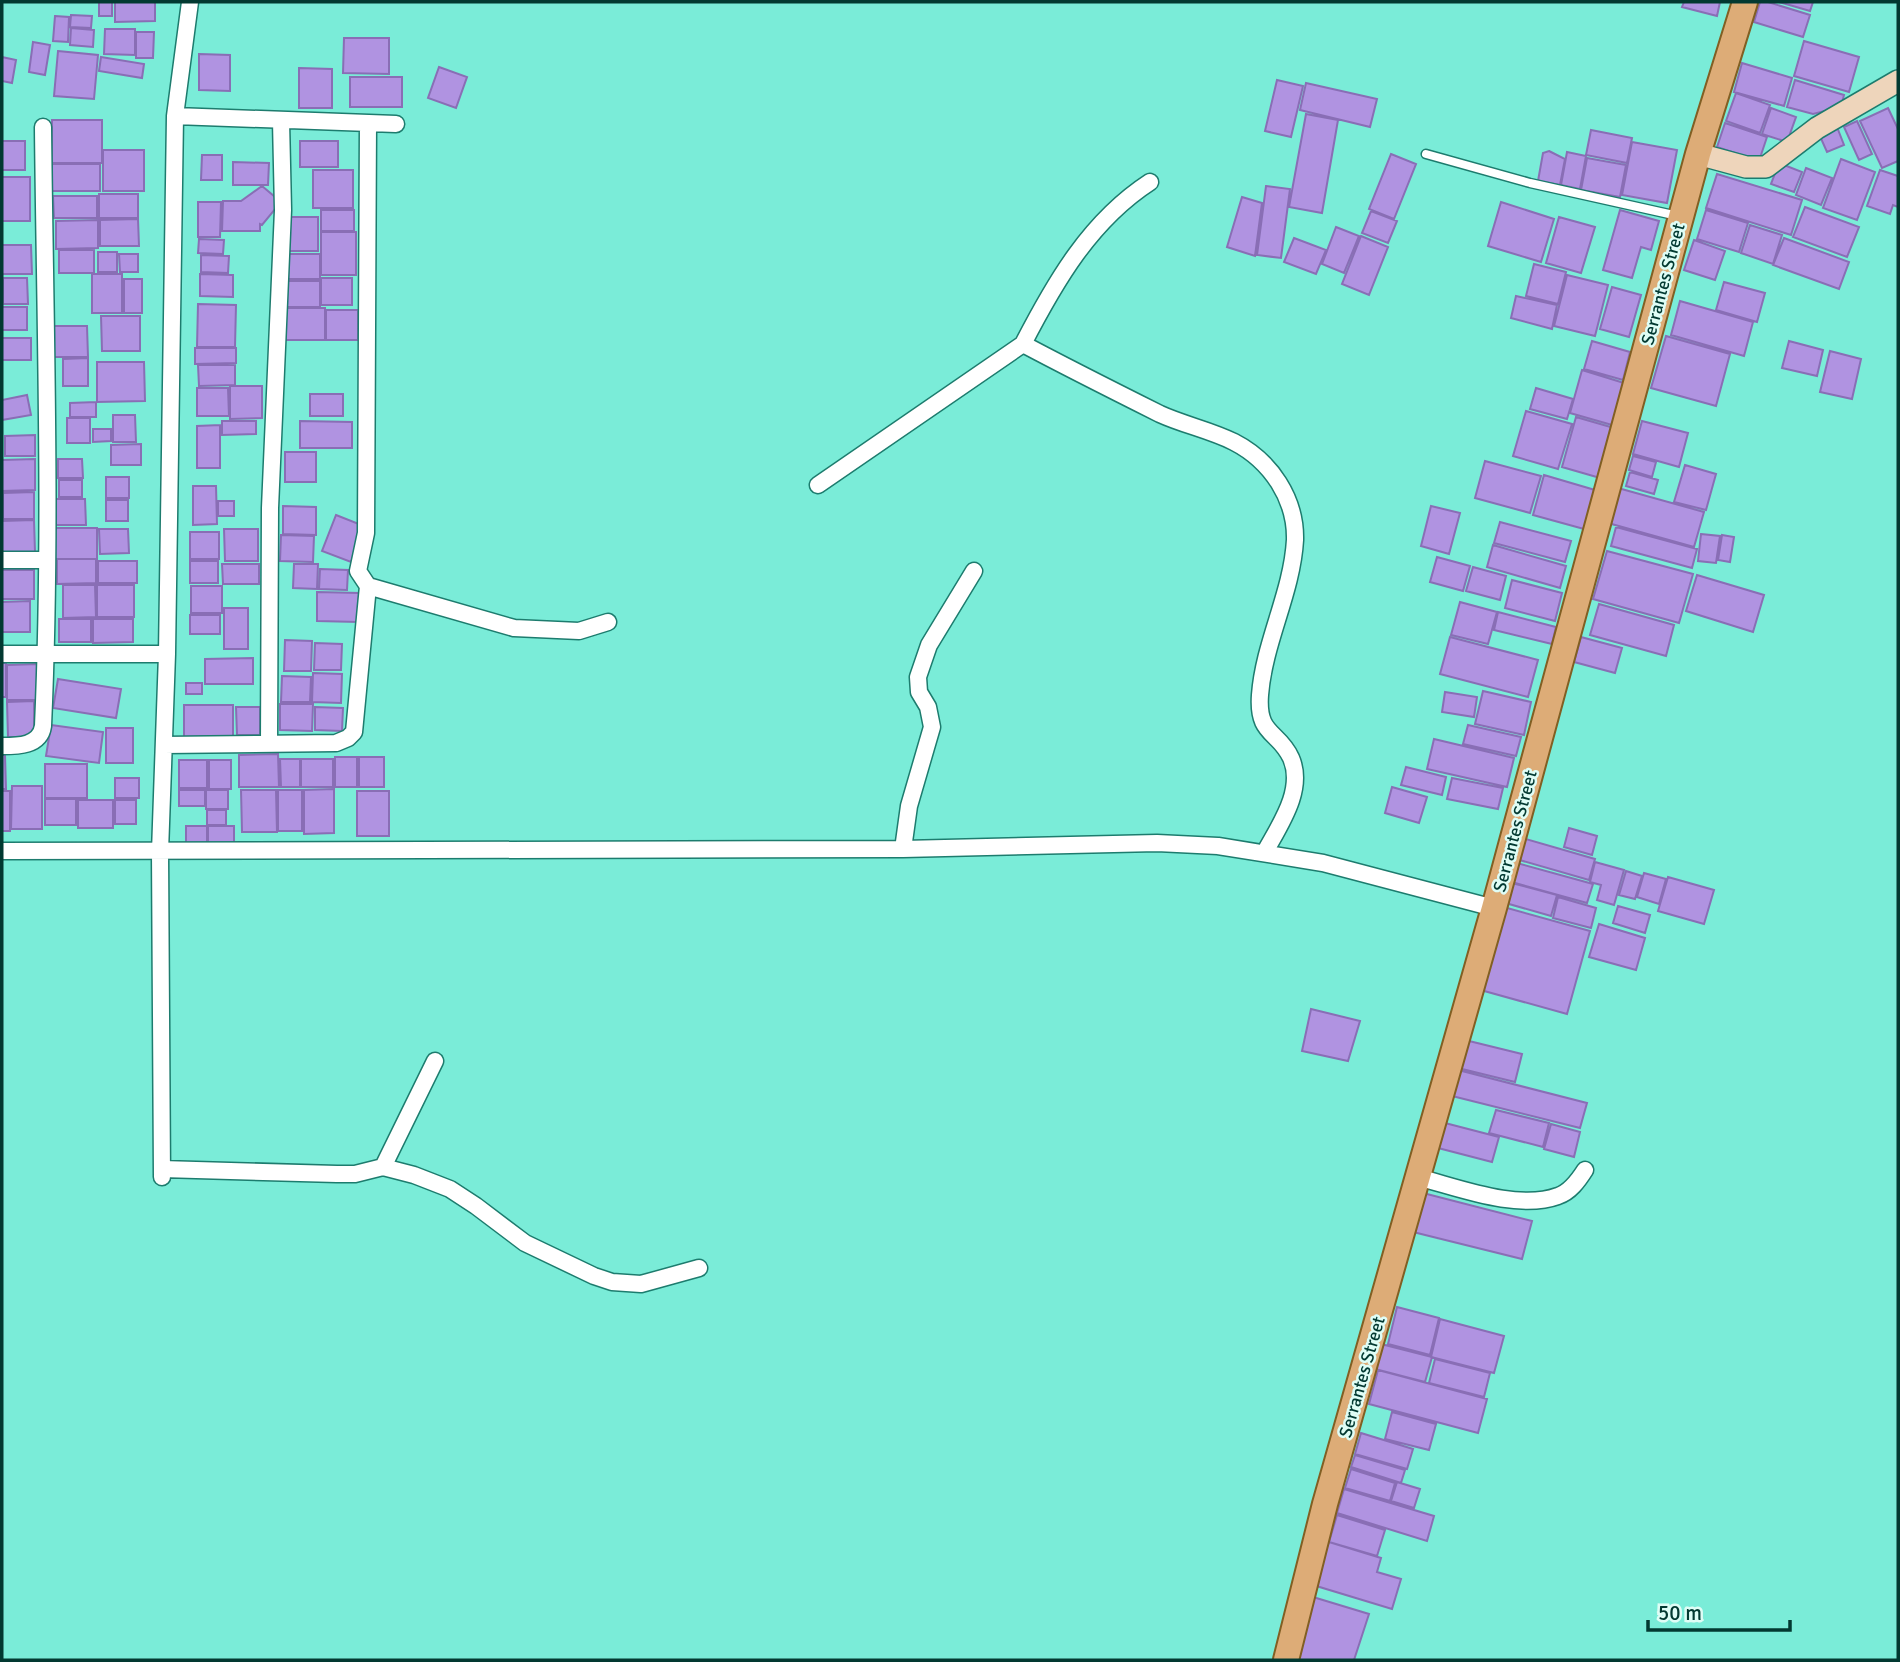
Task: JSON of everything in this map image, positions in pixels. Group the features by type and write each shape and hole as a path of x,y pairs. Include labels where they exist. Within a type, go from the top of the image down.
{"main road":[{"name":"Serrantes Street","path":"1286,1660 1325,1504 1494,908 1698,154 1745,2"}],"street":[{"path":"190,2 175,116 167,654 160,852 162,1173 355,1174 383,1167 450,1189 526,1243 594,1276 619,1283 641,1284 699,1268"},
{"path":"1698,154 1746,167 1769,166 1816,128 1898,81"},
{"path":"175,116 396,124"},
{"path":"269,744 270,508 283,210 281,121"},
{"path":"164,745 336,743 354,732 368,586 358,571 366,533 368,123"},
{"path":"2,746 32,742 42,734 47,560 43,127"},
{"path":"818,485 1023,344 1049,294 1090,236 1128,197 1150,182"},
{"path":"1023,344 1163,415 1236,443 1266,467 1292,506 1295,542 1291,569 1263,675 1259,708 1264,726 1290,758 1293,767 1293,792 1286,814 1265,852"},
{"path":"2,560 47,560"},
{"path":"903,849 909,806 932,727 928,707 919,692 918,677 929,645 974,571"},
{"path":"368,586 514,628 579,631 608,622"},
{"path":"2,654 167,654"},
{"path":"2,851 903,849 1157,843 1218,846 1323,863 1494,908"},
{"path":"383,1167 435,1060"},
{"path":"1418,1177 1479,1194 1534,1200 1556,1197 1566,1192 1585,1170"}],"lane":[{"path":"1426,154 1543,186 1681,217"}],"building":[{"path":"99,2 112,2 112,16 99,16"},
{"path":"115,2 155,2 155,21 115,22"},
{"path":"1684,2 1720,2 1717,16 1682,7"},
{"path":"1760,2 1810,15 1803,37 1754,22"},
{"path":"1779,2 1813,2 1810,11"},
{"path":"71,15 92,16 91,28 70,27"},
{"path":"55,16 69,17 68,42 53,41"},
{"path":"71,28 94,30 93,47 70,45"},
{"path":"105,29 135,29 135,55 104,54"},
{"path":"136,32 154,32 153,58 136,58"},
{"path":"344,38 389,38 389,74 343,73"},
{"path":"1804,41 1859,57 1849,92 1794,76"},
{"path":"33,42 50,45 45,75 29,72"},
{"path":"58,51 98,55 94,99 54,96"},
{"path":"199,54 230,55 230,91 199,90"},
{"path":"2,57 16,60 12,83 2,81"},
{"path":"101,57 144,64 142,78 99,71"},
{"path":"1742,63 1792,78 1784,106 1734,92"},
{"path":"439,67 467,77 456,108 428,98"},
{"path":"299,68 332,69 332,108 299,108"},
{"path":"350,77 402,77 402,107 350,107"},
{"path":"1277,80 1303,86 1291,137 1265,131"},
{"path":"1795,80 1844,95 1841,107 1813,114 1787,107"},
{"path":"1306,83 1377,99 1370,127 1300,110"},
{"path":"1736,93 1770,105 1760,133 1726,121"},
{"path":"1771,108 1796,117 1787,142 1762,134"},
{"path":"1888,108 1898,129 1898,161 1882,168 1860,121"},
{"path":"1306,114 1338,120 1322,213 1289,207"},
{"path":"52,120 102,120 102,163 52,163"},
{"path":"1857,121 1872,154 1859,160 1844,127"},
{"path":"1725,123 1767,137 1759,161 1717,147"},
{"path":"1837,127 1844,145 1827,152 1819,134"},
{"path":"1591,130 1632,138 1627,163 1586,155"},
{"path":"2,141 25,141 25,170 2,170"},
{"path":"300,141 338,141 338,167 300,167"},
{"path":"1632,142 1677,150 1667,203 1622,195"},
{"path":"103,150 144,150 144,191 103,191"},
{"path":"1549,151 1565,159 1560,185 1538,181 1543,153"},
{"path":"1567,152 1586,156 1580,189 1561,185"},
{"path":"1391,154 1416,164 1394,219 1369,209"},
{"path":"202,155 222,155 222,180 201,180"},
{"path":"1587,158 1626,165 1620,197 1581,190"},
{"path":"1841,159 1875,172 1857,220 1823,208"},
{"path":"233,162 269,163 268,185 233,185"},
{"path":"1779,163 1802,172 1794,192 1771,184"},
{"path":"52,164 100,164 100,191 52,191"},
{"path":"1806,168 1832,178 1821,205 1796,195"},
{"path":"313,170 353,170 353,208 313,208"},
{"path":"1880,170 1898,176 1898,207 1893,205 1890,214 1867,206"},
{"path":"1717,174 1802,200 1791,235 1706,208"},
{"path":"2,177 30,177 30,221 2,221"},
{"path":"262,186 281,202 262,225 260,224 260,231 222,231 223,201 241,201"},
{"path":"1266,186 1290,189 1281,258 1257,255"},
{"path":"99,194 138,194 138,218 99,218"},
{"path":"53,196 97,196 97,218 54,218"},
{"path":"1242,197 1262,203 1255,256 1227,247"},
{"path":"198,202 221,202 220,237 198,237"},
{"path":"1501,202 1554,219 1541,262 1488,246"},
{"path":"1805,207 1859,227 1847,257 1793,237"},
{"path":"321,210 354,210 354,231 321,231"},
{"path":"1620,210 1659,221 1651,250 1641,247 1632,278 1603,270"},
{"path":"1706,210 1748,223 1739,252 1697,239"},
{"path":"1371,211 1397,221 1388,243 1362,233"},
{"path":"285,217 318,217 318,251 285,251"},
{"path":"1559,217 1595,227 1581,273 1546,263"},
{"path":"138,219 139,246 100,246 100,220"},
{"path":"98,220 98,248 56,249 56,221"},
{"path":"1750,225 1782,235 1773,264 1741,253"},
{"path":"1336,227 1359,236 1344,273 1322,264"},
{"path":"321,232 356,232 356,275 321,275"},
{"path":"1361,236 1388,247 1369,295 1342,284"},
{"path":"1294,238 1326,250 1316,274 1284,262"},
{"path":"1784,238 1849,262 1839,289 1773,265"},
{"path":"199,239 224,240 223,254 198,253"},
{"path":"1694,240 1725,251 1715,280 1684,270"},
{"path":"2,245 31,245 32,274 2,274"},
{"path":"59,250 94,250 94,273 59,273"},
{"path":"98,252 117,252 117,272 98,272"},
{"path":"119,254 138,254 138,272 120,272"},
{"path":"285,254 320,254 320,279 285,279"},
{"path":"201,255 229,256 228,273 201,272"},
{"path":"1534,264 1566,272 1558,304 1526,296"},
{"path":"92,274 122,274 122,313 92,313"},
{"path":"200,274 233,275 233,297 200,296"},
{"path":"1567,275 1608,285 1595,336 1554,326"},
{"path":"3,278 27,278 28,304 3,304"},
{"path":"321,278 352,278 352,305 321,305"},
{"path":"124,279 142,279 142,313 124,313"},
{"path":"284,281 320,281 320,307 284,307"},
{"path":"1724,282 1765,293 1757,322 1716,310"},
{"path":"1612,287 1641,295 1629,337 1600,329"},
{"path":"1516,296 1557,305 1552,329 1511,318"},
{"path":"1680,301 1753,322 1744,356 1671,335"},
{"path":"198,304 236,305 235,347 197,347"},
{"path":"2,307 27,307 27,330 2,330"},
{"path":"284,308 325,308 325,340 284,340"},
{"path":"326,310 358,310 358,340 326,340"},
{"path":"101,316 140,316 140,351 102,351"},
{"path":"53,326 87,326 88,357 53,357"},
{"path":"1666,336 1730,354 1716,406 1651,388"},
{"path":"2,338 31,338 31,360 2,360"},
{"path":"1592,341 1630,352 1623,380 1584,369"},
{"path":"1789,341 1823,350 1817,376 1782,368"},
{"path":"195,348 236,348 236,363 195,364"},
{"path":"1830,351 1861,359 1852,399 1820,392"},
{"path":"88,358 88,386 63,386 63,359"},
{"path":"97,362 144,362 145,401 97,402"},
{"path":"198,365 235,365 235,385 199,386"},
{"path":"1582,370 1624,383 1612,425 1570,413"},
{"path":"230,386 262,386 262,418 230,419"},
{"path":"197,388 228,388 229,416 197,416"},
{"path":"1536,388 1573,399 1567,419 1530,409"},
{"path":"310,394 343,394 343,416 310,416"},
{"path":"27,395 31,415 2,420 2,400"},
{"path":"96,402 96,417 70,417 70,403"},
{"path":"1526,411 1572,424 1558,469 1513,456"},
{"path":"113,415 135,415 136,442 113,442"},
{"path":"1576,417 1621,430 1607,480 1562,467"},
{"path":"67,418 90,418 90,443 67,443"},
{"path":"222,421 256,421 256,434 222,435"},
{"path":"300,421 352,422 352,448 300,448"},
{"path":"1642,421 1688,433 1679,467 1633,454"},
{"path":"220,425 220,468 197,468 197,426"},
{"path":"93,429 111,429 111,441 93,442"},
{"path":"35,435 35,456 5,456 5,436"},
{"path":"141,444 141,465 111,465 111,445"},
{"path":"285,452 316,452 316,482 285,482"},
{"path":"1633,456 1656,462 1652,477 1629,470"},
{"path":"35,459 35,490 2,491 2,460"},
{"path":"58,459 82,459 83,478 58,478"},
{"path":"1485,461 1541,476 1530,513 1475,498"},
{"path":"1685,465 1716,474 1706,510 1674,502"},
{"path":"1630,472 1658,480 1654,494 1626,486"},
{"path":"1544,475 1595,490 1584,529 1533,515"},
{"path":"106,477 129,477 129,498 106,498"},
{"path":"59,480 82,480 82,497 59,497"},
{"path":"193,486 216,486 217,524 193,525"},
{"path":"1618,488 1704,512 1694,547 1608,523"},
{"path":"34,492 34,519 3,519 3,493"},
{"path":"55,499 85,499 86,525 56,525"},
{"path":"106,500 128,500 128,521 106,521"},
{"path":"218,501 234,501 234,516 218,516"},
{"path":"283,506 316,507 316,535 283,534"},
{"path":"1431,506 1460,513 1449,554 1421,546"},
{"path":"336,515 364,526 351,562 322,551"},
{"path":"34,520 35,552 2,552 2,521"},
{"path":"1500,522 1571,541 1565,562 1494,543"},
{"path":"1616,527 1697,549 1692,568 1611,546"},
{"path":"55,528 97,528 97,559 55,559"},
{"path":"99,529 128,529 129,553 100,554"},
{"path":"224,529 258,529 258,561 225,561"},
{"path":"190,532 219,532 219,559 190,559"},
{"path":"1701,534 1720,536 1716,563 1698,561"},
{"path":"281,535 314,536 313,562 280,561"},
{"path":"1722,535 1734,537 1730,562 1718,560"},
{"path":"1493,545 1566,566 1560,588 1487,567"},
{"path":"1607,551 1693,574 1679,623 1593,599"},
{"path":"1437,557 1470,566 1463,591 1430,582"},
{"path":"57,559 96,559 96,583 57,584"},
{"path":"98,561 137,561 137,583 98,583"},
{"path":"190,561 218,561 218,583 190,583"},
{"path":"222,564 259,564 259,584 223,584"},
{"path":"294,564 318,564 317,589 293,588"},
{"path":"1473,567 1506,576 1500,600 1466,591"},
{"path":"320,569 348,570 347,590 319,589"},
{"path":"2,570 34,570 34,599 2,599"},
{"path":"1697,575 1764,595 1753,632 1686,611"},
{"path":"1512,580 1562,593 1555,621 1505,608"},
{"path":"63,585 95,585 96,617 63,618"},
{"path":"97,585 134,585 134,617 97,617"},
{"path":"191,586 222,586 222,613 191,613"},
{"path":"317,592 359,593 358,622 317,621"},
{"path":"30,601 30,632 2,632 2,602"},
{"path":"1460,602 1497,612 1488,644 1451,635"},
{"path":"1599,604 1674,625 1666,656 1590,635"},
{"path":"224,608 248,608 248,649 224,649"},
{"path":"1498,612 1556,627 1552,644 1494,630"},
{"path":"190,615 220,615 220,634 190,634"},
{"path":"59,619 91,619 91,642 59,642"},
{"path":"93,619 133,619 133,642 93,643"},
{"path":"1450,637 1538,660 1528,697 1440,674"},
{"path":"1581,637 1622,648 1615,673 1574,662"},
{"path":"285,640 312,641 311,671 284,671"},
{"path":"315,643 342,644 341,670 314,670"},
{"path":"253,658 253,684 205,684 205,659"},
{"path":"2,663 6,663 6,697 2,697"},
{"path":"39,664 39,700 7,700 7,665"},
{"path":"313,673 342,674 341,703 312,702"},
{"path":"282,676 311,677 310,702 281,702"},
{"path":"58,679 121,689 116,718 53,708"},
{"path":"186,683 202,683 202,694 186,694"},
{"path":"1483,691 1531,702 1524,735 1475,724"},
{"path":"1445,692 1477,697 1474,717 1442,712"},
{"path":"34,701 34,737 8,737 7,702"},
{"path":"280,704 313,704 312,731 280,730"},
{"path":"184,705 233,705 233,736 184,737"},
{"path":"236,707 260,707 260,735 237,735"},
{"path":"315,707 343,708 342,731 315,730"},
{"path":"51,725 103,732 99,763 46,756"},
{"path":"1468,725 1521,737 1516,756 1463,744"},
{"path":"106,728 133,728 133,763 106,763"},
{"path":"1434,739 1514,758 1507,787 1427,769"},
{"path":"278,754 279,787 239,787 239,755"},
{"path":"2,755 5,755 6,789 2,789"},
{"path":"335,757 357,757 357,787 335,787"},
{"path":"359,757 384,757 384,787 359,787"},
{"path":"280,759 300,759 300,787 281,787"},
{"path":"301,759 333,759 333,787 301,787"},
{"path":"179,760 207,760 207,788 179,788"},
{"path":"209,760 231,760 231,789 209,789"},
{"path":"45,764 87,764 87,798 45,798"},
{"path":"1406,767 1446,777 1442,795 1401,785"},
{"path":"115,778 139,778 139,798 115,798"},
{"path":"1452,778 1503,788 1498,809 1447,799"},
{"path":"12,786 42,786 42,829 11,829"},
{"path":"1392,787 1427,797 1419,823 1385,813"},
{"path":"334,789 334,833 304,834 304,790"},
{"path":"179,790 205,790 205,806 179,806"},
{"path":"206,790 228,790 228,809 206,809"},
{"path":"241,790 276,790 277,832 242,832"},
{"path":"278,790 302,790 302,831 278,831"},
{"path":"2,791 10,791 10,831 2,831"},
{"path":"357,791 389,791 389,836 357,836"},
{"path":"45,799 76,799 76,825 45,825"},
{"path":"78,800 113,800 113,828 78,828"},
{"path":"115,800 136,800 136,824 115,824"},
{"path":"207,810 226,810 226,825 207,825"},
{"path":"186,826 207,826 207,843 186,843"},
{"path":"208,826 234,826 234,845 208,845"},
{"path":"1569,828 1597,836 1592,855 1564,847"},
{"path":"1522,838 1595,859 1589,880 1516,859"},
{"path":"1513,862 1593,884 1587,903 1508,881"},
{"path":"1595,862 1624,870 1614,905 1597,900 1601,885 1590,882"},
{"path":"1626,871 1642,876 1635,899 1619,895"},
{"path":"1644,873 1666,879 1659,904 1637,897"},
{"path":"1668,877 1714,890 1704,924 1658,911"},
{"path":"1508,882 1557,895 1551,916 1502,902"},
{"path":"1558,897 1596,908 1591,928 1553,918"},
{"path":"1500,906 1590,931 1567,1014 1477,989"},
{"path":"1618,906 1650,915 1645,933 1613,923"},
{"path":"1599,924 1645,938 1636,970 1589,957"},
{"path":"1311,1009 1360,1021 1348,1061 1302,1051"},
{"path":"1465,1040 1522,1054 1515,1082 1458,1068"},
{"path":"1458,1070 1587,1103 1580,1128 1452,1096"},
{"path":"1496,1110 1549,1123 1543,1147 1489,1133"},
{"path":"1445,1123 1499,1137 1492,1162 1438,1148"},
{"path":"1551,1124 1580,1132 1574,1157 1544,1149"},
{"path":"1423,1193 1532,1221 1522,1259 1413,1232"},
{"path":"1397,1307 1439,1318 1430,1355 1388,1344"},
{"path":"1440,1319 1504,1336 1494,1373 1431,1357"},
{"path":"1381,1344 1432,1357 1425,1382 1375,1369"},
{"path":"1435,1359 1490,1373 1484,1397 1429,1383"},
{"path":"1378,1370 1487,1399 1478,1433 1369,1404"},
{"path":"1392,1412 1436,1424 1429,1450 1385,1439"},
{"path":"1361,1433 1413,1449 1407,1469 1355,1454"},
{"path":"1355,1455 1405,1470 1401,1483 1351,1467"},
{"path":"1351,1469 1395,1483 1390,1501 1345,1488"},
{"path":"1397,1482 1420,1489 1414,1508 1391,1501"},
{"path":"1344,1489 1434,1516 1427,1541 1337,1513"},
{"path":"1337,1515 1385,1530 1377,1556 1329,1542"},
{"path":"1329,1542 1381,1558 1377,1572 1401,1579 1392,1609 1313,1585"},
{"path":"1313,1597 1369,1614 1354,1660 1295,1660"}]}
